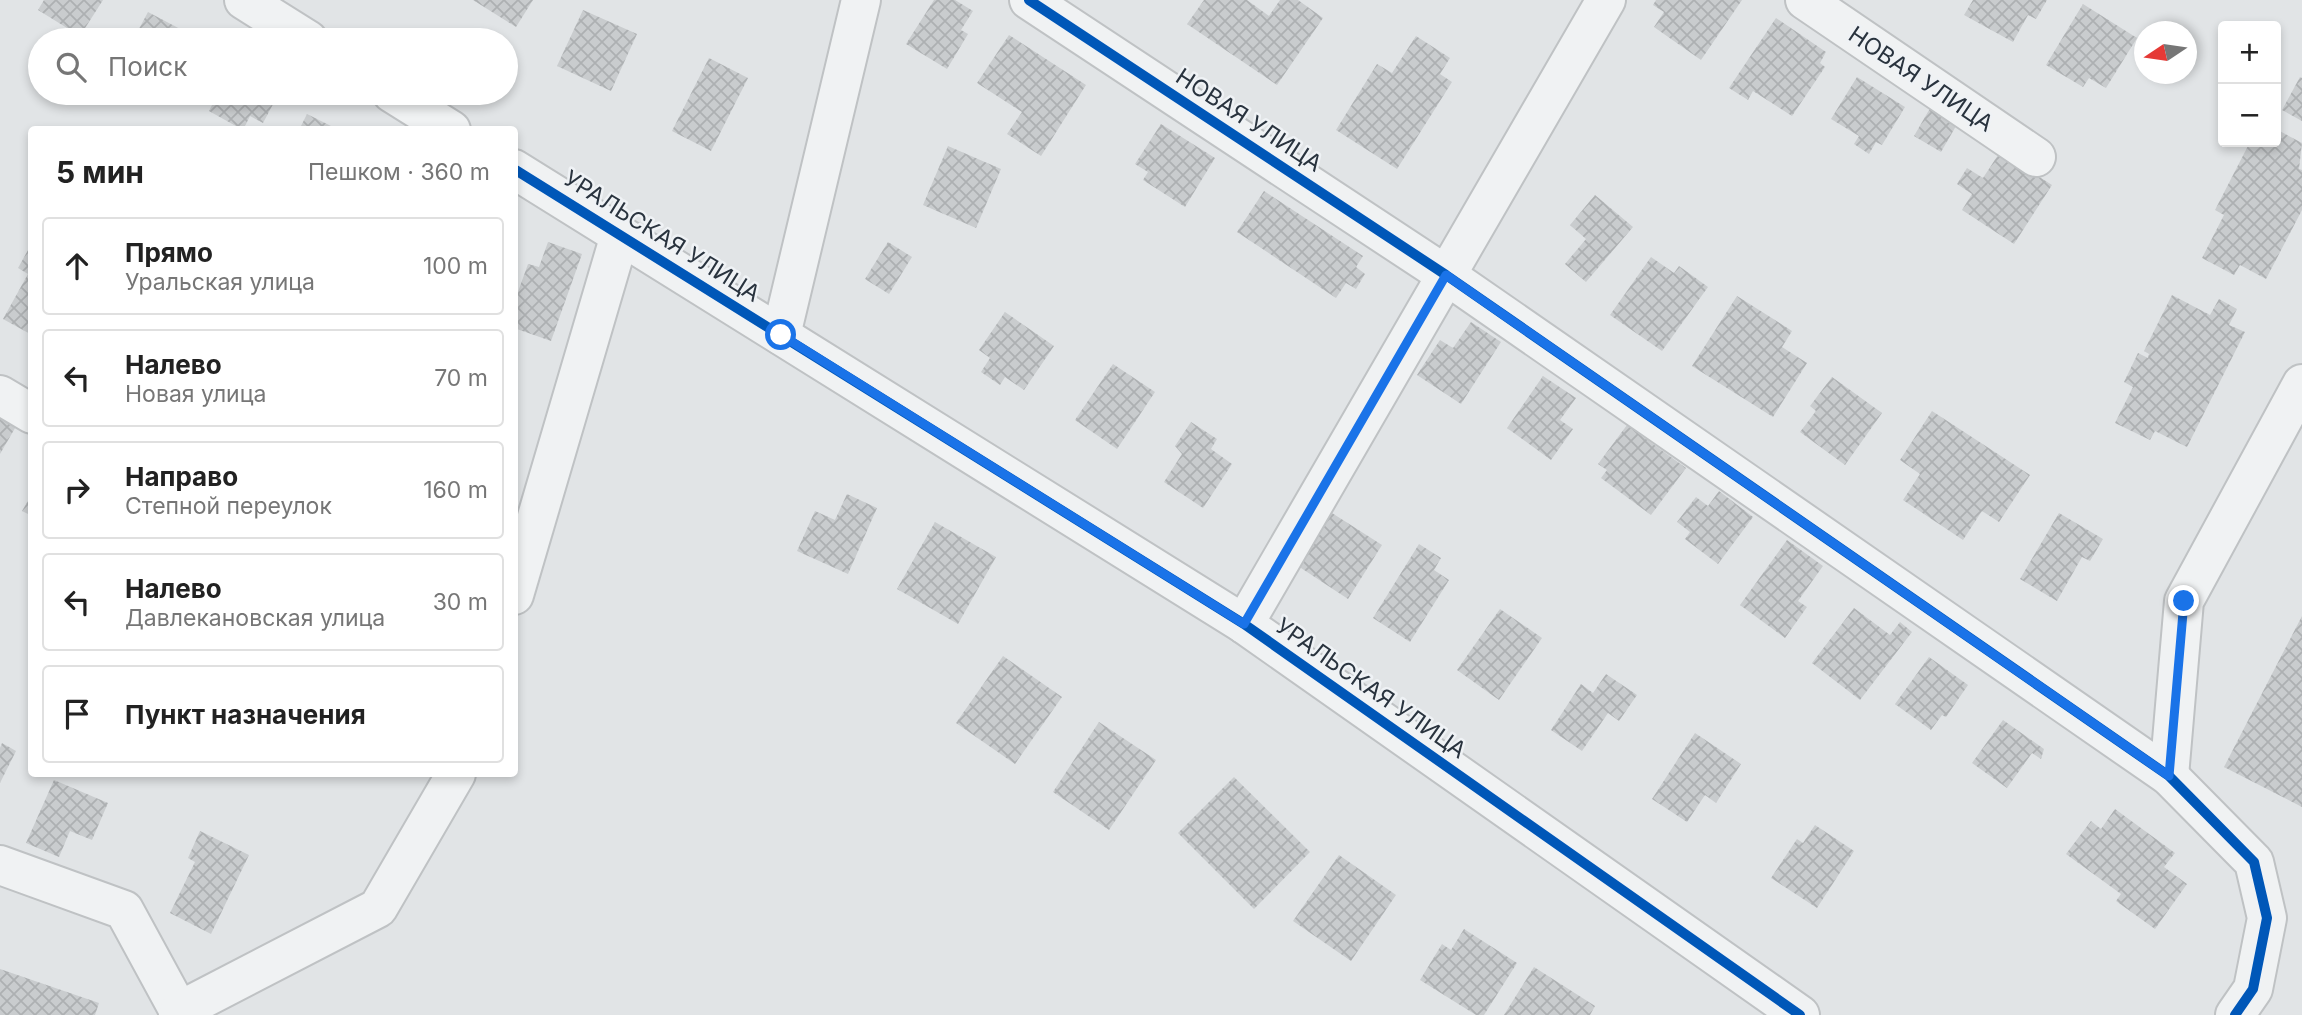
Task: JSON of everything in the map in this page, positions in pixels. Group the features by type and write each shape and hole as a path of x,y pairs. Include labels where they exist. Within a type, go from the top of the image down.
{"street":[{"path":"244,0 289,28"},
{"path":"781,335 861,0"},
{"name":"НОВАЯ УЛИЦА","path":"1029,0 1446,275 2169,776 2254,862 2267,918 2253,989 2235,1015"},
{"path":"1244,624 1606,0"},
{"name":"НОВАЯ УЛИЦА","path":"1805,0 2036,157"},
{"path":"411,105 445,126"},
{"name":"УРАЛЬСКАЯ УЛИЦА","path":"518,171 1244,624 1800,1015"},
{"path":"518,581 620,235"},
{"path":"2169,776 2184,601 2302,384"},
{"path":"0,395 28,412"},
{"path":"0,864 124,910 179,1013 378,908 454,777"}],"building":[{"path":"44,0 103,0 85,28 67,28 38,10"},
{"path":"473,0 533,0 516,27"},
{"path":"934,0 955,0 973,11 961,30 968,34 947,69 906,44"},
{"path":"1204,0 1247,0 1269,16 1280,0 1298,0 1323,18 1277,85 1187,24"},
{"path":"1656,0 1742,0 1701,60 1654,27 1664,12 1653,5"},
{"path":"1973,0 2047,0 2036,19 2028,15 2013,42 1964,15"},
{"path":"2083,4 2134,36 2134,43 2106,88 2089,78 2083,87 2046,65"},
{"path":"583,10 637,34 611,91 557,66"},
{"path":"148,12 178,28 139,28"},
{"path":"1776,18 1826,52 1820,63 1825,67 1792,116 1753,91 1748,100 1729,88"},
{"path":"1009,35 1086,85 1041,156 1007,134 1022,112 977,83"},
{"path":"1416,36 1450,58 1440,74 1452,82 1397,169 1336,130 1377,64 1392,73"},
{"path":"709,58 748,78 711,151 672,131"},
{"path":"1857,77 1905,107 1882,145 1876,142 1869,154 1854,144 1859,136 1831,119"},
{"path":"2300,77 2302,78 2302,121 2282,110"},
{"path":"1936,98 1963,114 1941,152 1914,136"},
{"path":"212,105 273,105 263,123 250,116 245,126 236,126 209,111"},
{"path":"307,114 331,126 301,126"},
{"path":"1161,124 1215,158 1185,207 1143,180 1148,172 1135,164"},
{"path":"2281,132 2302,143 2299,169 2302,170 2302,210 2266,279 2240,265 2234,275 2202,258 2224,215 2215,210 2247,147 2281,147"},
{"path":"948,146 1001,169 976,228 923,205"},
{"path":"2000,152 2052,185 2014,244 1962,210 1972,194 1957,184 1967,168 1983,178"},
{"path":"1264,191 1363,256 1356,267 1365,274 1356,289 1346,283 1336,298 1237,232"},
{"path":"1595,195 1633,227 1586,282 1565,264 1586,239 1570,225"},
{"path":"548,242 582,254 551,341 518,329 518,292 528,264 539,267"},
{"path":"888,242 912,257 889,294 865,279"},
{"path":"28,250 28,274 18,268"},
{"path":"1651,257 1674,273 1679,266 1708,287 1662,351 1610,315"},
{"path":"28,274 28,333 3,319"},
{"path":"2172,295 2210,315 2219,299 2237,309 2229,325 2245,332 2187,447 2155,431 2150,440 2115,423 2133,387 2124,382 2138,353 2148,358 2149,354 2144,351"},
{"path":"1737,296 1792,331 1782,347 1807,363 1773,417 1692,366"},
{"path":"1005,312 1054,346 1024,390 1005,377 1000,385 981,372 990,358 979,350"},
{"path":"1471,322 1501,342 1461,404 1417,375 1440,340 1453,348"},
{"path":"1113,364 1155,392 1117,449 1075,420"},
{"path":"1543,376 1576,398 1560,420 1573,429 1551,460 1507,428"},
{"path":"1832,377 1882,413 1845,465 1800,432 1816,411 1810,406"},
{"path":"1932,411 2030,475 1999,522 1982,511 1963,540 1903,500 1920,474 1900,460"},
{"path":"0,413 18,423 0,454"},
{"path":"1191,422 1217,439 1211,449 1232,464 1203,508 1164,482 1182,454 1175,446"},
{"path":"1627,425 1686,468 1651,515 1601,478 1607,470 1598,464"},
{"path":"1719,491 1753,517 1718,564 1685,539 1690,532 1677,522 1696,497 1708,506"},
{"path":"847,494 877,508 848,574 797,551 815,511 835,520"},
{"path":"28,501 28,514 22,511"},
{"path":"1332,513 1382,545 1348,599 1298,566"},
{"path":"2059,513 2103,539 2090,561 2082,557 2057,601 2020,579"},
{"path":"935,522 996,557 958,624 897,589"},
{"path":"1787,540 1823,566 1798,601 1807,607 1785,638 1740,605"},
{"path":"1419,544 1441,558 1434,570 1449,580 1410,642 1373,618"},
{"path":"1854,608 1890,635 1900,622 1912,632 1860,700 1812,663"},
{"path":"1500,609 1542,638 1499,700 1457,670"},
{"path":"2302,616 2302,807 2224,767"},
{"path":"1003,656 1062,697 1015,764 956,723"},
{"path":"1929,657 1968,685 1946,717 1942,715 1931,730 1895,704"},
{"path":"1606,674 1637,695 1619,721 1608,713 1582,751 1551,730 1581,684 1593,693"},
{"path":"2003,720 2044,749 2041,759 2032,753 2007,788 1972,763"},
{"path":"1099,722 1156,760 1109,830 1053,792"},
{"path":"1695,733 1741,764 1716,803 1705,795 1687,822 1652,799"},
{"path":"2,743 16,751 0,783 0,748"},
{"path":"1234,777 1310,852 1254,909 1178,833"},
{"path":"54,780 108,803 92,840 70,831 59,857 26,843"},
{"path":"2115,809 2175,853 2164,867 2187,884 2155,929 2116,901 2121,894 2066,854 2091,821 2101,829"},
{"path":"1815,825 1854,851 1817,908 1771,878 1797,839 1803,843"},
{"path":"200,831 249,855 211,934 170,913 195,862 188,858"},
{"path":"1339,855 1396,895 1351,961 1293,921"},
{"path":"1464,929 1517,963 1484,1015 1476,1015 1420,980 1442,944 1451,950"},
{"path":"1534,967 1595,1006 1590,1015 1504,1015"},
{"path":"0,969 99,1003 95,1015 0,1015"}],"cycle path":[{"path":"1029,0 1446,275 2169,776 2254,862 2267,918 2253,989 2235,1015"},
{"path":"518,171 1244,624 1800,1015"}],"route":[{"path":"781,335 1244,624 1446,275 2169,776 2184,601"}]}
